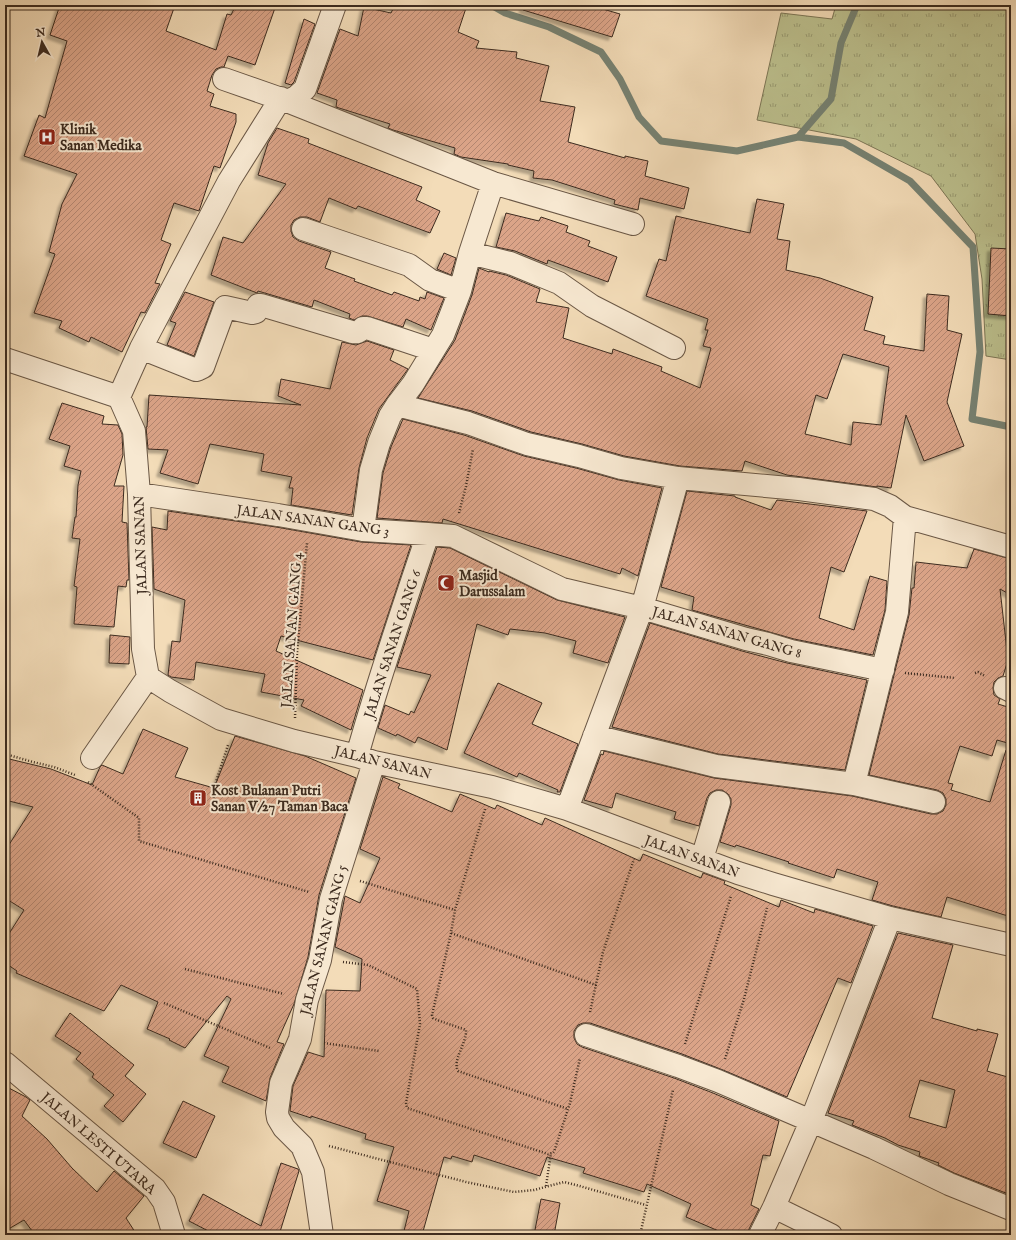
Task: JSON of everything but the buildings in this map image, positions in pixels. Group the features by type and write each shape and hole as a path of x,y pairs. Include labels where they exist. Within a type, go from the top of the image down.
{"street":[{"path":"5,359 119,397 142,348 229,181 284,99 296,97 305,89 335,5"},
{"path":"224,79 284,99 493,183 633,224"},
{"path":"363,530 371,470 379,443 390,416 413,384 443,335 460,291 470,253 493,183"},
{"path":"303,229 409,265 430,280 460,291"},
{"path":"470,253 510,263 559,283 592,306 674,348"},
{"path":"142,348 196,370 199,369 203,366 225,307 252,313 256,312 258,305 261,304 352,332 357,333 363,328 367,328 433,350"},
{"name":"JALAN SANAN","path":"119,397 134,431 139,494 143,649 148,677 170,691 221,719 236,724 294,741 366,759 492,787 567,809 738,873 773,884 890,918 1011,945"},
{"path":"397,405 478,427 527,444 579,456 621,468 678,478 798,489 874,499 890,506 905,517 1011,547"},
{"path":"642,608 678,478"},
{"name":"JALAN SANAN GANG 3","path":"139,494 363,530 452,536 562,589 642,608"},
{"path":"854,784 897,612 905,517"},
{"name":"JALAN SANAN GANG 6","path":"366,759 374,695 428,534"},
{"name":"JALAN SANAN GANG 8","path":"567,809 642,608 791,651 882,670"},
{"path":"92,758 148,677"},
{"path":"594,736 716,766 854,784 934,802"},
{"name":"JALAN SANAN GANG 5","path":"292,1136 284,1128 278,1118 277,1112 281,1083 296,1048 307,1000 320,960 331,898 339,874 366,759"},
{"path":"702,859 719,802"},
{"path":"760,1235 774,1207 811,1121 890,918"},
{"path":"586,1035 718,1081 874,1148 949,1184 1011,1209"},
{"name":"JALAN LESTI UTARA","path":"5,1063 155,1189 164,1202 174,1235"},
{"path":"292,1136 302,1146 313,1172 322,1235"},
{"path":"774,1207 831,1235"}],"path":[{"path":"452,536 466,486 478,427"},
{"name":"JALAN SANAN GANG 4","path":"294,741 296,653 310,521"},
{"path":"882,670 916,675 955,678"},
{"path":"213,804 216,782 236,724"},
{"path":"5,754 54,766 81,778"},
{"path":"87,781 138,818 139,841 331,898"},
{"path":"492,787 455,910 432,1015 433,1018 437,1020 466,1030 456,1064 458,1071 568,1109"},
{"path":"546,1187 551,1153 554,1152 568,1109 586,1035 603,952 642,837"},
{"path":"640,1235 678,1066 738,873"},
{"path":"339,874 455,910"},
{"path":"718,1081 744,999 773,884"},
{"path":"451,933 596,985"},
{"path":"320,960 368,965 417,989 420,1024 406,1103 407,1108 548,1154 551,1153"},
{"path":"185,970 307,1000"},
{"path":"164,1003 296,1048 379,1051"},
{"path":"292,1136 466,1182 514,1192 534,1190 560,1183 570,1183 646,1206"}],"green space":[{"path":"836,5 1011,5 1011,360 986,356 982,279 975,234 931,176 856,139 757,120 781,13 832,19"}],"waterway":[{"path":"491,5 505,13 549,27 601,52 620,79 639,117 661,141 737,151 798,137 831,99 841,43 857,5"},
{"path":"798,137 844,143 910,181 973,247 980,352 972,419 1011,427"}],"place":[{"name":"Klinik Sanan Medika","path":"47,137"},
{"name":"Masjid Darussalam","path":"446,583"},
{"name":"Kost Bulanan Putri Sanan V/27 Taman Baca","path":"198,798"}]}
